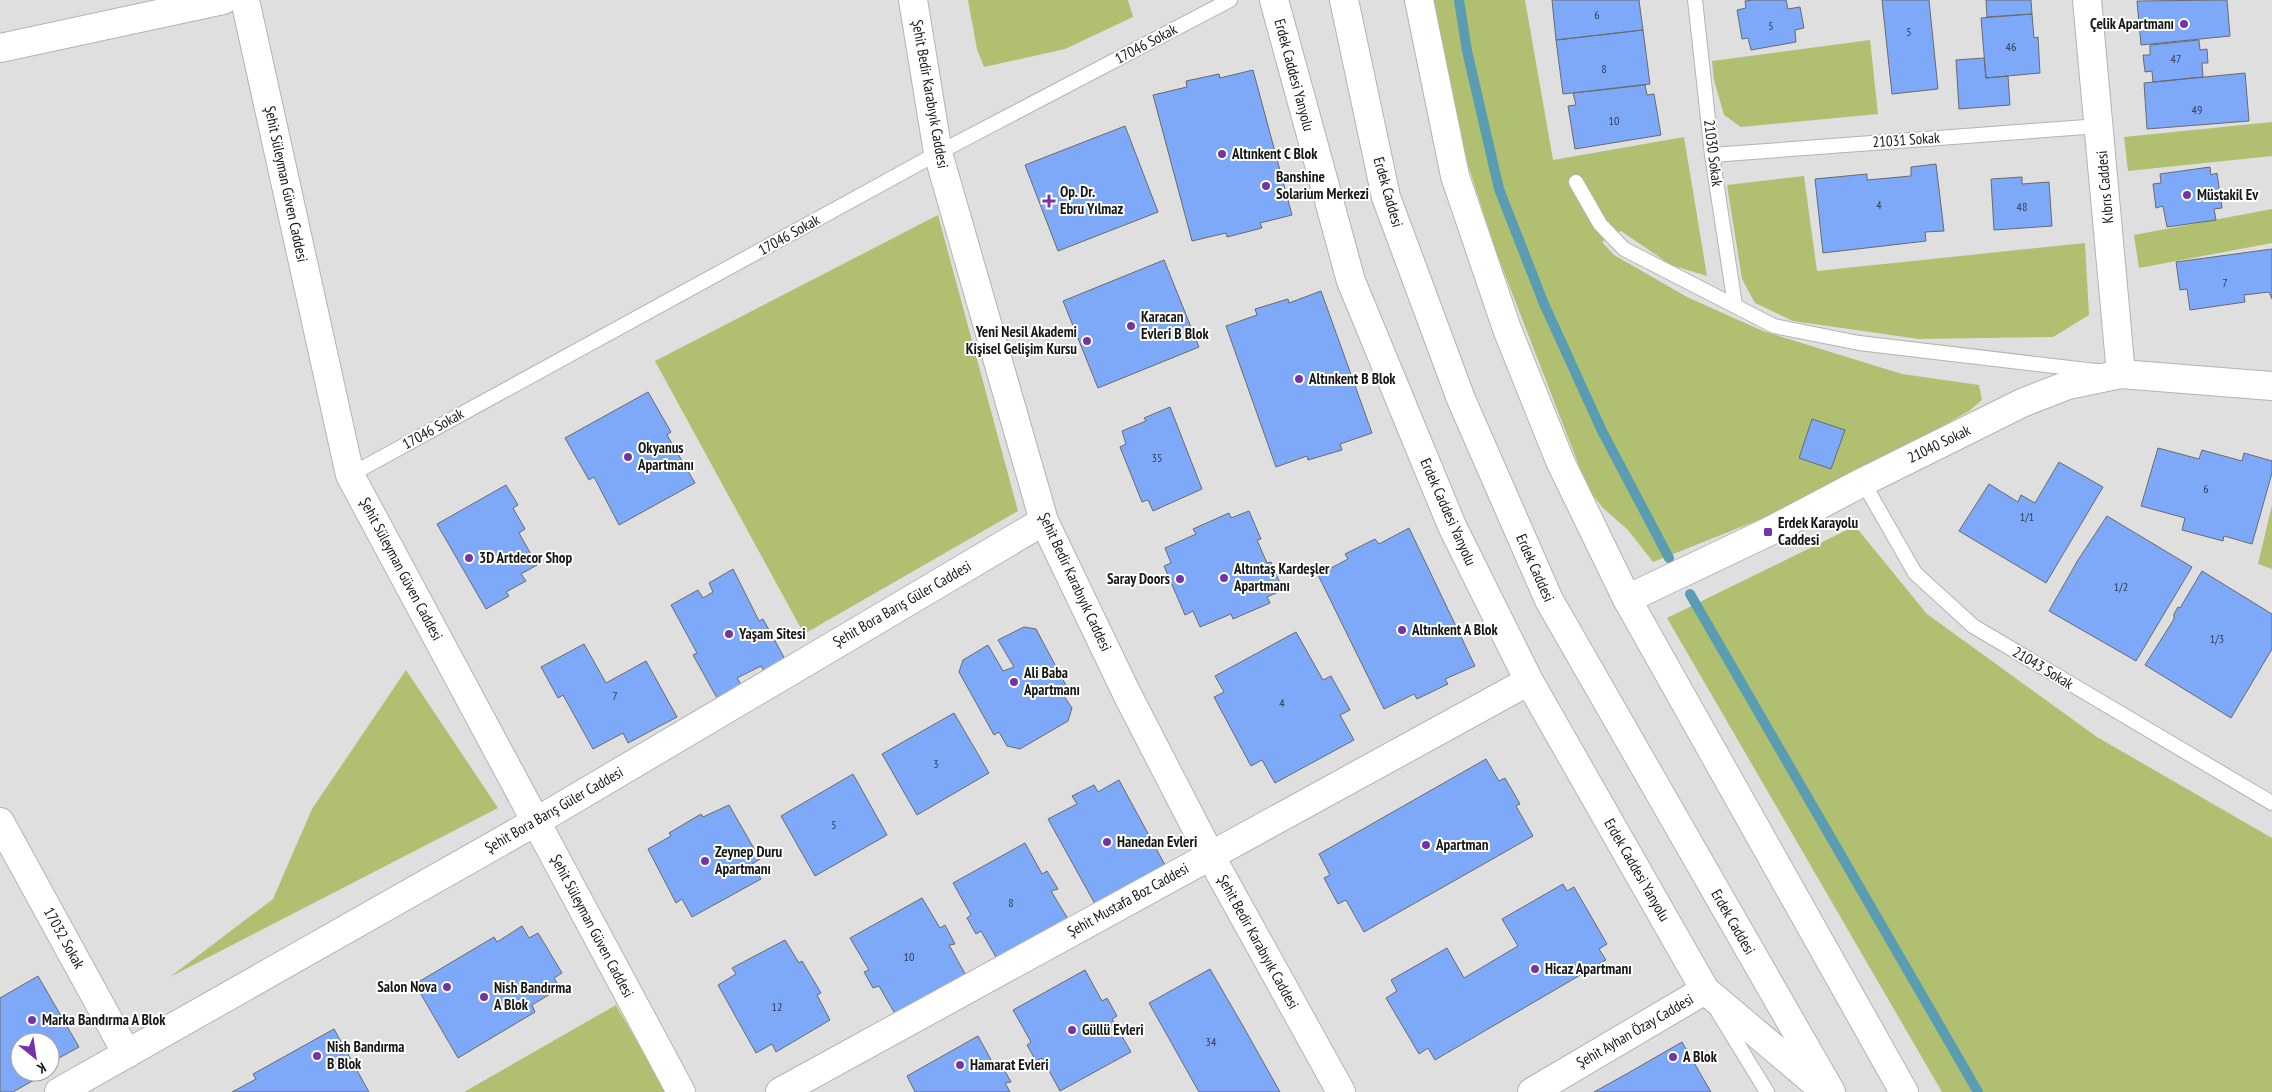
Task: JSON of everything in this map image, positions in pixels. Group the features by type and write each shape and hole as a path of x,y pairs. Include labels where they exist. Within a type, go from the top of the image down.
{"main road":[{"path":"0,48 223,0"},
{"name":"Şehit Süleyman Güven Caddesi","path":"245,0 350,475 681,1092"},
{"name":"Şehit Bedir Karabıyık Caddesi","path":"912,0 938,153 1044,521 1128,696 1210,855 1341,1092"},
{"name":"Erdek Caddesi Yanyolu","path":"1274,0 1351,281 1452,526 1529,681 1705,990"},
{"name":"Erdek Caddesi","path":"1344,0 1386,197 1460,399 1549,600 1831,1092"},
{"path":"1419,0 1455,176 1507,329 1560,461 1627,599 1904,1092"},
{"name":"Kıbrıs Caddesi","path":"2087,0 2122,374"},
{"name":"21040 Sokak","path":"1627,599 1768,532 1863,482 2022,403 2068,385 2122,374 2272,386"},
{"name":"Şehit Bora Barış Güler Caddesi","path":"59,1092 537,821 1044,521"},
{"name":"Şehit Mustafa Boz Caddesi","path":"780,1092 1529,681"},
{"name":"17032 Sokak","path":"0,822 127,1054"},
{"name":"Şehit Ayhan Özay Caddesi","path":"1532,1092 1705,990 1826,1092"}],"lane":[{"name":"17046 Sokak","path":"350,475 938,153 1230,0"},
{"name":"21030 Sokak","path":"1695,0 1712,155 1735,305"},
{"name":"21031 Sokak","path":"1712,155 2099,126"},
{"path":"1576,182 1600,224 1624,249 1774,326 1859,343 2122,374"},
{"name":"21043 Sokak","path":"1863,482 1916,573 1972,626 2272,803"},
{"path":"1705,990 1767,1092"}],"green space":[{"path":"968,0 1128,0 1133,17 1065,49 984,67 977,49"},
{"path":"1433,0 1525,0 1553,160 1684,137 1707,276 1671,265 1621,231 1602,242 1614,255 1687,297 1763,331 1902,374 1979,385 1982,400 1969,411 1814,498 1653,562 1628,530 1603,508 1588,489 1497,254 1466,159"},
{"path":"1870,40 1878,114 1741,127 1724,115 1714,80 1712,61"},
{"path":"2272,122 2272,156 2128,171 2124,137"},
{"path":"1804,176 1817,271 2085,243 2089,315 2053,337 1919,339 1793,321 1755,303 1742,279 1727,185"},
{"path":"2272,209 2272,243 2139,268 2134,235"},
{"path":"938,215 1018,511 804,634 655,361"},
{"path":"2272,505 2272,569 2258,564"},
{"path":"1855,526 1927,614 2097,737 2272,838 2272,1092 1942,1092 1667,618"},
{"path":"406,670 498,808 170,977 273,899 312,809"},
{"path":"616,1005 666,1092 464,1092"}],"building":[{"path":"1552,0 1639,0 1643,30 1556,40"},
{"path":"1786,0 1788,9 1800,7 1804,28 1795,30 1796,42 1751,50 1748,38 1742,39 1737,10 1746,8 1745,1"},
{"path":"1882,0 1929,0 1938,89 1892,94"},
{"path":"1986,0 2031,0 2032,14 1987,17"},
{"name":"Çelik Apartmanı","path":"2227,0 2230,36 2141,45 2137,1"},
{"path":"2032,14 2034,38 2038,37 2040,73 1986,78 1981,18"},
{"path":"1643,30 1650,84 1563,94 1556,40"},
{"path":"2199,40 2200,50 2207,49 2208,63 2202,63 2203,77 2153,82 2152,71 2145,72 2143,55 2150,55 2150,45"},
{"path":"1984,58 1986,78 2008,76 2010,105 1959,109 1956,60"},
{"name":"Altınkent C Blok","path":"1253,70 1292,215 1260,223 1262,228 1227,237 1226,233 1192,241 1153,95 1187,87 1186,81 1219,74 1220,78"},
{"path":"2245,73 2249,121 2147,129 2144,83"},
{"path":"1645,85 1647,95 1654,94 1661,135 1575,149 1568,106 1576,105 1573,93"},
{"path":"1125,126 1158,212 1058,251 1025,165"},
{"path":"1936,164 1944,231 1925,232 1926,241 1823,253 1815,179 1867,174 1867,180 1911,176 1911,167"},
{"name":"Müstakil Ev","path":"2210,167 2211,175 2217,173 2222,208 2214,209 2216,220 2167,227 2163,206 2156,208 2153,184 2161,183 2160,174"},
{"path":"2022,177 2022,184 2049,182 2052,226 1994,230 1991,179"},
{"path":"2272,249 2272,299 2269,292 2244,295 2245,302 2190,310 2187,289 2180,290 2176,262"},
{"name":"Karacan Evleri B Blok","path":"1164,260 1199,347 1098,388 1063,301"},
{"name":"Altınkent B Blok","path":"1321,291 1372,433 1340,444 1342,450 1308,460 1307,456 1276,467 1226,326 1257,315 1255,309 1288,299 1289,303"},
{"name":"Okyanus Apartmanı","path":"648,392 671,432 667,435 695,483 619,525 594,477 589,480 565,438"},
{"path":"1170,407 1202,489 1153,511 1148,500 1142,502 1120,447 1126,444 1122,431 1146,421 1144,418"},
{"path":"1812,419 1845,430 1831,469 1799,458"},
{"path":"2158,448 2199,459 2202,450 2242,461 2244,453 2272,461 2272,473 2252,544 2224,536 2223,541 2182,530 2185,518 2141,506"},
{"path":"2059,462 2103,487 2046,583 1959,531 1989,484 2018,502 2021,495 2035,503"},
{"path":"506,485 518,505 513,508 525,529 519,533 537,565 521,574 526,581 506,592 509,596 486,609 437,524"},
{"name":"Altıntaş Kardeşler Apartmanı","path":"1249,511 1261,539 1257,540 1267,563 1271,562 1283,590 1267,597 1270,603 1233,619 1231,614 1200,627 1193,611 1185,615 1164,566 1171,563 1165,548 1196,534 1193,529 1229,513 1231,518"},
{"path":"2107,516 2192,567 2136,661 2049,611 2078,560"},
{"name":"Altınkent A Blok","path":"1409,528 1475,666 1445,679 1448,684 1417,699 1414,694 1384,709 1318,575 1348,559 1345,554 1375,539 1379,544"},
{"name":"Yaşam Sitesi","path":"733,569 759,621 763,619 786,661 765,673 761,666 737,678 742,686 717,698 693,655 697,653 671,605 698,590 703,598 713,592 709,583"},
{"path":"2202,571 2272,614 2272,649 2231,718 2145,665 2174,619 2174,614 2178,607 2180,608"},
{"name":"Ali Baba Apartmanı","path":"1024,627 1036,629 1070,693 1064,696 1072,708 1068,721 1020,749 1007,746 999,732 994,735 959,672 963,660 988,645 1003,671 1014,667 998,640"},
{"path":"1296,632 1323,680 1331,676 1350,710 1340,715 1354,740 1275,783 1262,760 1251,766 1214,697 1224,692 1215,676"},
{"path":"584,644 606,683 646,661 677,717 628,743 623,733 593,749 563,695 558,698 541,667"},
{"path":"954,713 989,773 917,815 882,754"},
{"name":"Apartman","path":"1486,759 1499,781 1505,778 1520,804 1516,806 1533,836 1364,932 1346,900 1338,904 1324,878 1330,875 1319,854"},
{"path":"853,774 887,835 815,876 781,816"},
{"name":"Hanedan Evleri","path":"1119,780 1165,865 1142,877 1146,884 1095,904 1048,819 1077,804 1072,796 1094,785 1098,792"},
{"name":"Zeynep Duru Apartmanı","path":"729,805 760,859 752,864 761,879 692,917 682,899 676,903 648,849 671,836 669,833 701,814 703,817"},
{"path":"1025,843 1042,874 1047,871 1058,889 1051,891 1071,924 1000,964 981,931 976,934 967,918 971,915 953,883"},
{"name":"Hicaz Apartmanı","path":"1563,884 1567,891 1574,887 1607,944 1599,949 1606,960 1435,1060 1428,1048 1419,1054 1386,998 1397,991 1391,980 1447,948 1464,978 1518,946 1502,919"},
{"path":"922,898 940,928 945,925 955,944 949,945 968,979 898,1019 879,986 873,988 864,972 869,970 850,938"},
{"name":"Nish Bandırma A Blok","path":"522,926 529,938 538,933 562,973 554,978 560,988 532,1005 535,1012 458,1058 415,984 494,937 497,942"},
{"path":"785,940 799,963 802,961 821,993 817,995 830,1020 776,1052 772,1044 756,1053 718,985 736,974 732,968"},
{"path":"1210,969 1280,1092 1199,1092 1149,1003"},
{"name":"Güllü Evleri","path":"1085,970 1102,1001 1107,998 1117,1016 1112,1019 1131,1052 1060,1091 1042,1058 1036,1061 1027,1045 1031,1042 1013,1010"},
{"name":"Marka Bandırma A Blok","path":"38,976 79,1047 60,1057 60,1032 10,1032 10,1082 30,1082 13,1092 0,1092 0,998"},
{"name":"Nish Bandırma B Blok","path":"334,1029 369,1092 232,1092 256,1079 253,1074"},
{"name":"Hamarat Evleri","path":"978,1036 995,1067 1001,1064 1011,1082 1005,1083 1010,1092 915,1092 907,1076"},
{"name":"A Blok","path":"1682,1042 1711,1092 1594,1092 1630,1072"}],"waterway":[{"path":"1459,0 1467,51 1499,189 1544,304 1602,431 1669,558"},
{"path":"1690,594 1978,1092"}],"place":[{"name":"Çelik Apartmanı","path":"2184,24"},
{"name":"Altınkent C Blok","path":"1222,154"},
{"name":"Banshine Solarium Merkezi","path":"1266,186"},
{"name":"Müstakil Ev","path":"2187,195"},
{"name":"Op. Dr. Ebru Yılmaz","path":"1049,201"},
{"name":"Karacan Evleri B Blok","path":"1131,326"},
{"name":"Yeni Nesil Akademi Kişisel Gelişim Kursu","path":"1087,341"},
{"name":"Altınkent B Blok","path":"1299,379"},
{"name":"Okyanus Apartmanı","path":"628,457"},
{"name":"Erdek Karayolu Caddesi","path":"1768,532"},
{"name":"3D Artdecor Shop","path":"469,558"},
{"name":"Altıntaş Kardeşler Apartmanı","path":"1224,578"},
{"name":"Saray Doors","path":"1180,579"},
{"name":"Altınkent A Blok","path":"1402,630"},
{"name":"Yaşam Sitesi","path":"729,634"},
{"name":"Ali Baba Apartmanı","path":"1014,682"},
{"name":"Hanedan Evleri","path":"1107,842"},
{"name":"Apartman","path":"1426,845"},
{"name":"Zeynep Duru Apartmanı","path":"705,861"},
{"name":"Hicaz Apartmanı","path":"1535,969"},
{"name":"Salon Nova","path":"447,987"},
{"name":"Nish Bandırma A Blok","path":"484,997"},
{"name":"Marka Bandırma A Blok","path":"32,1020"},
{"name":"Güllü Evleri","path":"1072,1030"},
{"name":"Nish Bandırma B Blok","path":"317,1056"},
{"name":"A Blok","path":"1673,1057"},
{"name":"Hamarat Evleri","path":"960,1065"}]}
